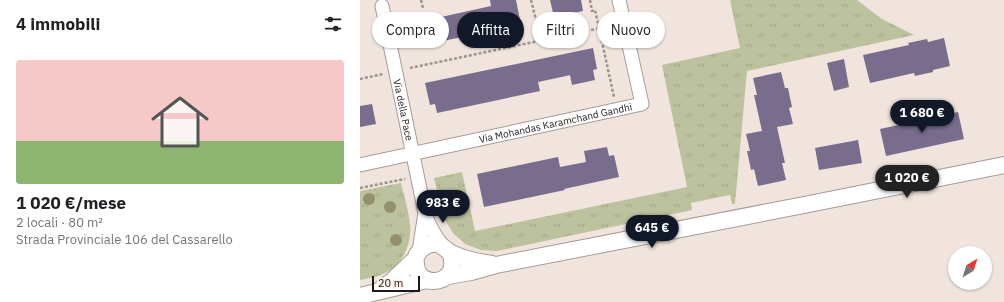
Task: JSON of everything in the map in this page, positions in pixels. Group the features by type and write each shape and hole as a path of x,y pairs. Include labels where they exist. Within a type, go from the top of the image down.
{"street":[{"name":"Via Mohandas Karamchand Gandhi","path":"619,0 622,12"},
{"name":"Via della Pace","path":"381,2 425,213 435,236 446,249"},
{"name":"Via Mohandas Karamchand Gandhi","path":"360,165 642,104 630,48"},
{"path":"417,255 416,266 422,277 427,280 438,281 448,276 471,272 496,265 1004,165"},
{"name":"Via della Pace","path":"417,255 425,213"},
{"path":"367,294 392,281 424,247 430,244 437,244 464,258 496,265"},
{"path":"446,249 452,258 453,264 448,276"},
{"path":"367,294 427,280"}],"path":[{"path":"421,0 423,8"},
{"path":"531,0 534,12"},
{"path":"590,0 592,11 595,10 597,19"},
{"path":"360,79 532,42"},
{"path":"603,48 617,109"},
{"path":"360,188 417,176"}],"green space":[{"path":"730,0 857,0 882,19 914,35 747,71 735,204 732,204 730,195 691,203 692,210 497,251 481,250 465,244 453,233 445,220 434,178 462,172 475,231 687,187 662,65 740,48"},
{"path":"401,183 408,209 410,225 407,248 404,255 394,267 381,275 360,280 360,191"}],"building":[{"path":"490,0 516,0 518,12 464,12 491,6"},
{"path":"550,0 581,0 583,11 553,12"},
{"path":"457,14 457,38 449,40 449,15"},
{"path":"944,38 950,66 915,76 914,73 870,83 863,55 909,45 908,43 927,39 928,42"},
{"path":"593,48 597,69 593,70 595,80 572,85 570,75 538,82 540,91 437,113 435,104 430,105 425,83"},
{"path":"844,59 849,87 834,91 827,63"},
{"path":"781,72 785,88 788,88 792,107 789,108 793,124 777,127 785,163 782,163 786,180 758,186 754,169 751,170 747,151 750,151 746,134 762,131 754,95 757,95 753,78"},
{"path":"372,104 376,124 360,127 360,106"},
{"path":"958,112 964,139 886,156 880,129"},
{"path":"858,140 862,163 819,170 815,148"},
{"path":"607,147 609,156 614,155 619,177 484,207 477,174 558,157 560,167 586,162 584,151"}]}
